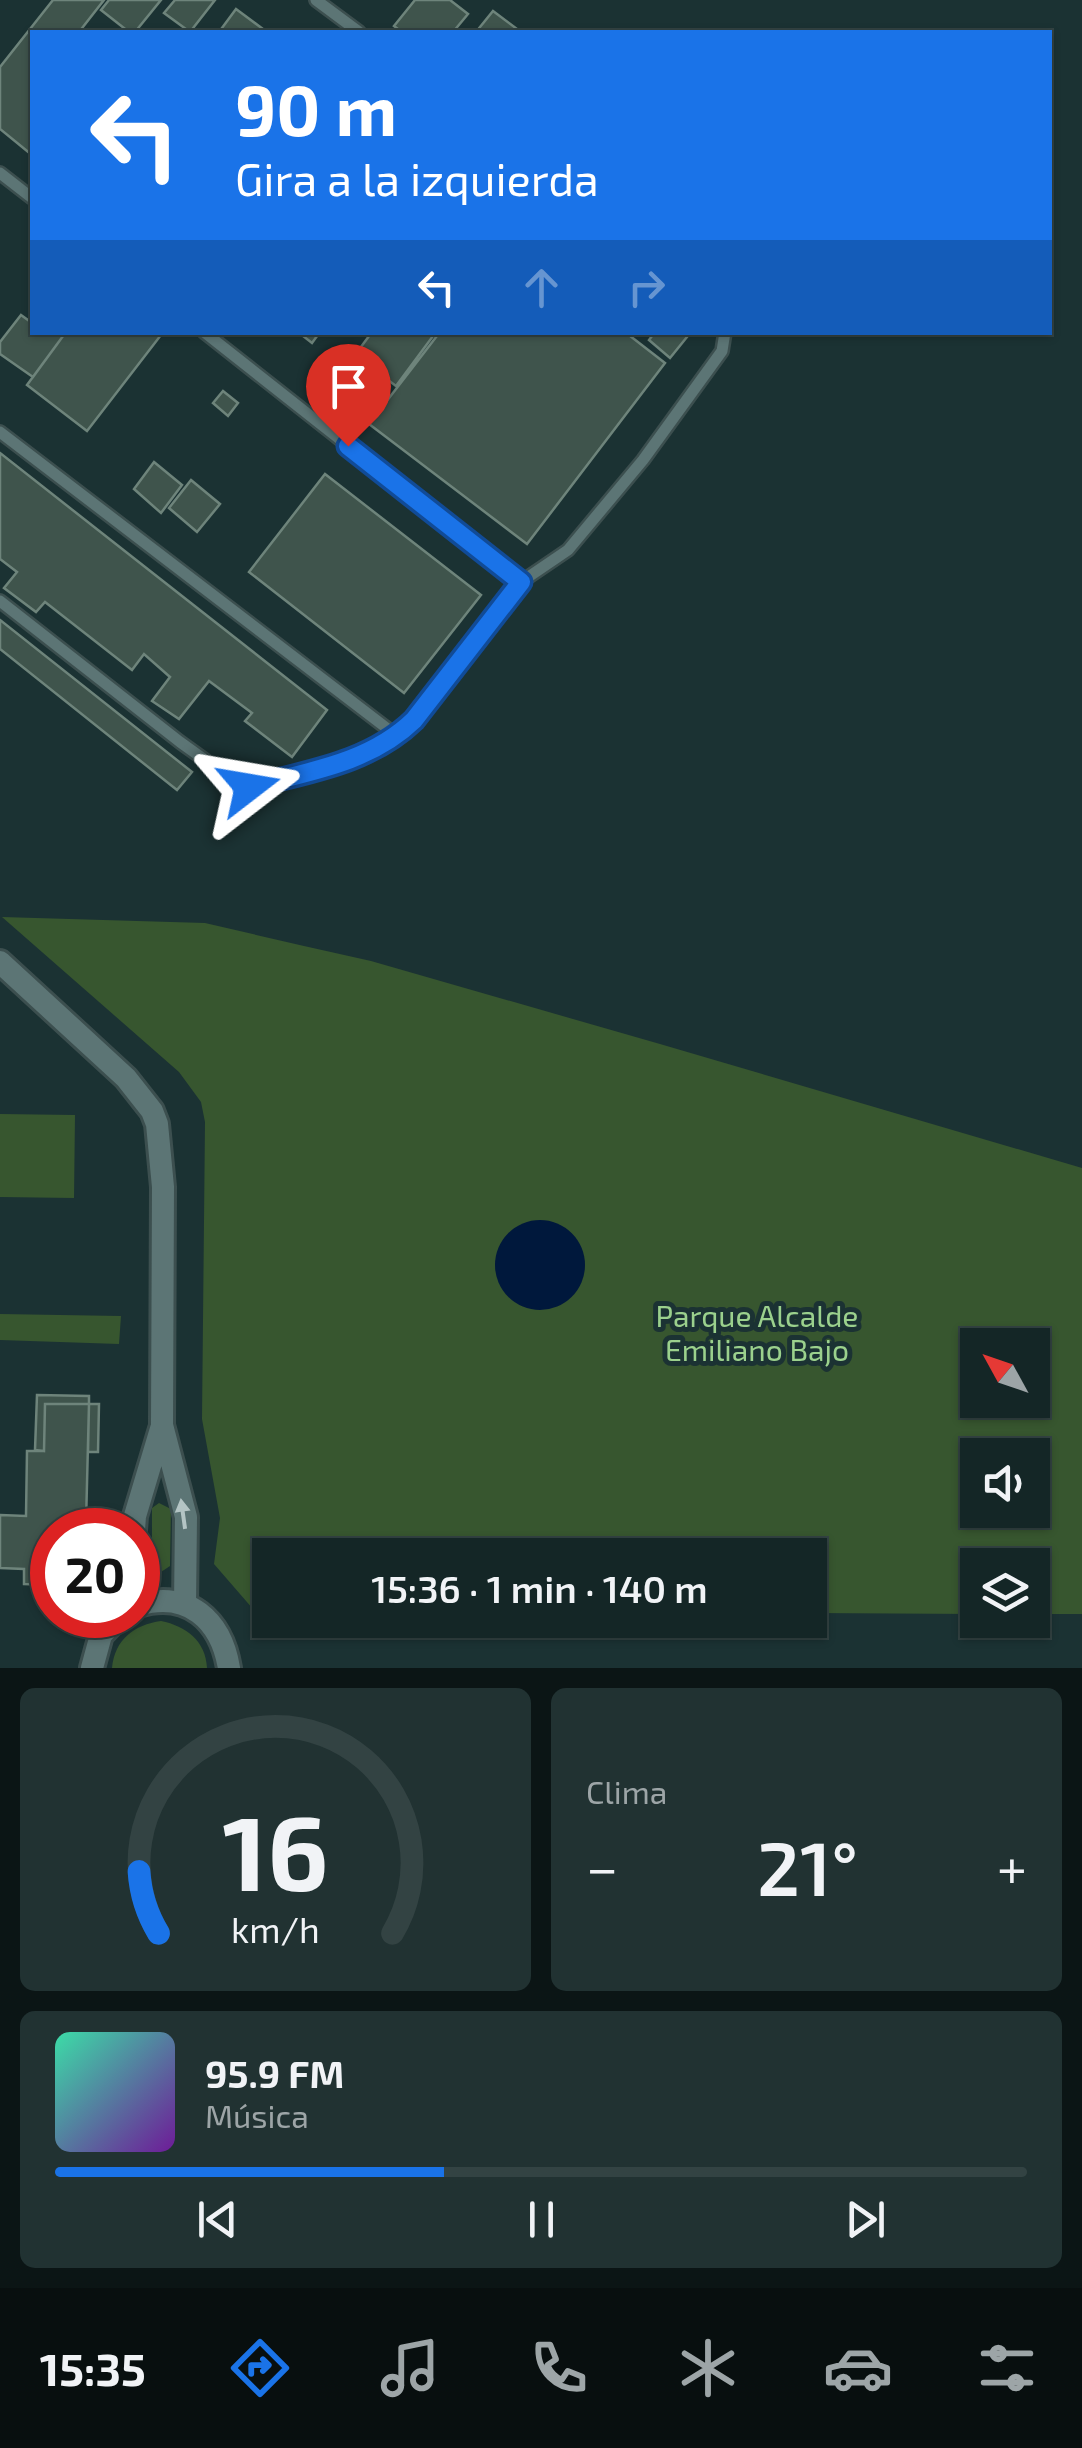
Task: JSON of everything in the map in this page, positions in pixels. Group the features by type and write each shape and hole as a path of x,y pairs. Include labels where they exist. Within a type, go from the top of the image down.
{"street":[{"path":"0,962 126,1078 152,1111 157,1124 164,1187 162,1425 186,1517 184,1605"},
{"path":"137,1508 162,1425"},
{"path":"160,1601 184,1605 202,1614 225,1645 228,1668"},
{"path":"92,1668 100,1638"}],"lane":[{"path":"316,0 355,30"},
{"path":"0,173 30,196"},
{"path":"208,335 521,582"},
{"path":"0,601 192,751 249,787 373,752 414,720 521,582 568,550 643,460 722,351 725,335"},
{"path":"0,432 398,736"}],"green space":[{"name":"Parque Alcalde Emiliano Bajo","path":"2,917 205,923 371,961 1082,1168 1082,1614 1050,1614 1050,1548 960,1548 960,1614 827,1613 827,1538 252,1538 252,1608 214,1564 220,1518 202,1419 205,1122 201,1102 179,1072"},
{"path":"0,1114 75,1115 74,1198 0,1197"},
{"path":"0,1314 121,1316 119,1344 0,1340"},
{"path":"159,1503 171,1509 170,1566 161,1572 160,1508 152,1508"},
{"path":"160,1621 193,1636 203,1650 207,1668 112,1668 125,1638 160,1638"}],"water":[{"path":"540,1220 557,1223 572,1233 582,1248 582,1282 572,1297 557,1307 540,1310 523,1307 508,1297 498,1282 495,1265 498,1248 508,1233 523,1223"}],"building":[{"path":"53,0 104,0 81,30 30,30 30,153 0,129 0,67"},
{"path":"109,0 161,0 137,30 126,30 101,10"},
{"path":"175,0 215,0 192,30 164,13"},
{"path":"415,0 450,0 468,14 455,30 399,30 394,26"},
{"path":"236,9 264,30 220,30"},
{"path":"493,11 518,30 478,30"},
{"path":"21,315 30,322 30,335 64,335 33,377 0,354 0,342"},
{"path":"64,335 161,335 87,431 27,385"},
{"path":"302,335 318,335 312,343"},
{"path":"370,335 434,335 396,386 355,355"},
{"path":"438,335 629,335 665,363 527,544 369,424"},
{"path":"653,335 689,335 670,358 649,340"},
{"path":"223,391 238,403 228,416 213,403"},
{"path":"0,453 327,710 292,757 245,721 252,713 209,681 179,719 152,701 170,677 144,654 132,670 45,602 36,612 4,588 17,572 0,559"},
{"path":"154,462 182,485 161,513 134,489"},
{"path":"325,474 481,595 404,693 249,572"},
{"path":"191,480 220,504 197,532 169,508"},
{"path":"0,620 192,772 177,790 0,649"},
{"path":"37,1395 89,1396 89,1404 45,1404 44,1451 35,1450"},
{"path":"45,1404 89,1404 86,1508 30,1508 30,1584 24,1584 24,1569 0,1568 0,1515 26,1516 27,1451 44,1451"},
{"path":"89,1404 99,1404 98,1452 88,1452"}],"route":[{"path":"249,787 373,752 398,736 521,582 348,446"}]}
